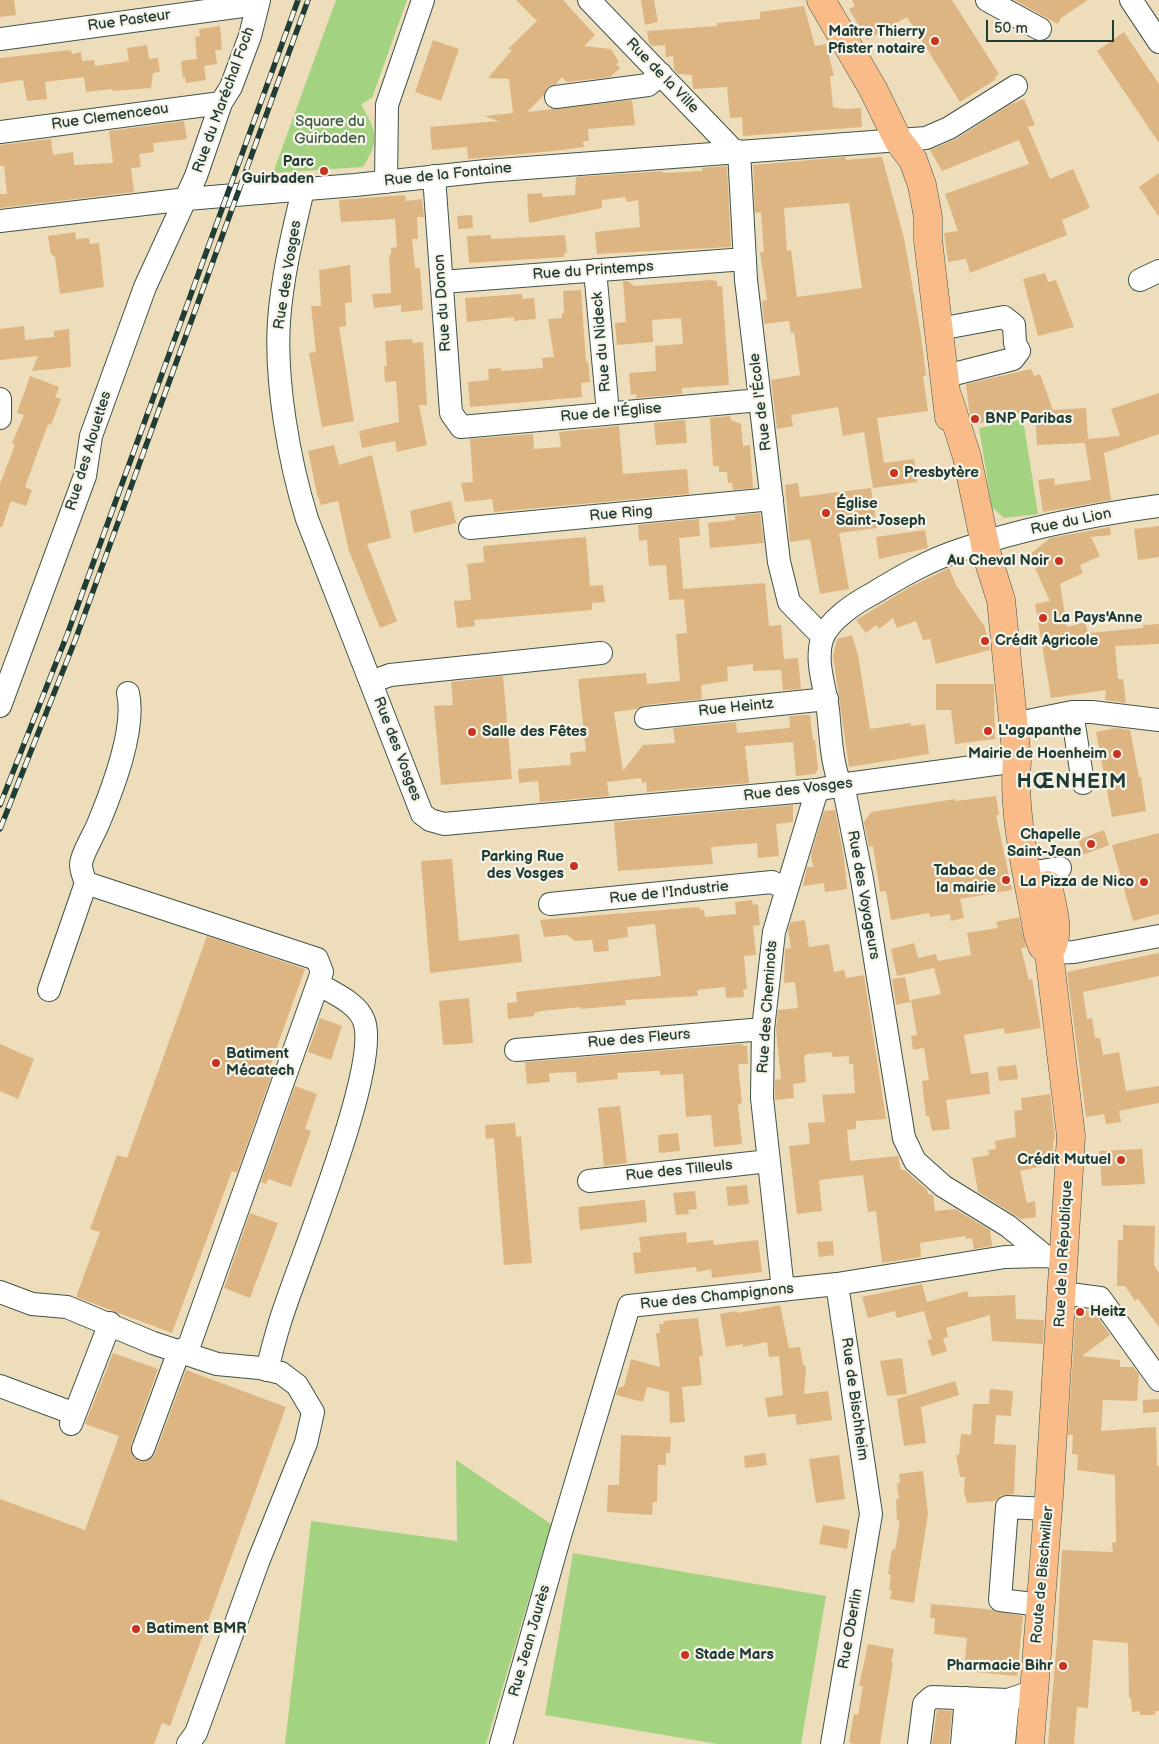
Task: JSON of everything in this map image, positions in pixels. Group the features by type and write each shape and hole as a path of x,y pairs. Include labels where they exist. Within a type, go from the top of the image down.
{"main road":[{"name":"Rue de la République","path":"821,0 874,88 898,140 913,160 922,185 928,217 928,240 947,388 950,450 975,545 975,578 1004,640 1017,761 1022,768 1030,797 1057,932 1056,942 1049,953 1071,1136 1055,1258 1062,1293 1049,1502"},
{"name":"Route de Bischwiller","path":"1030,1744 1049,1502"}],"street":[{"path":"386,182 386,105 423,0"},
{"name":"Rue de la Ville","path":"589,0 737,152"},
{"path":"987,0 1040,29"},
{"path":"1131,0 1159,42"},
{"name":"Rue Pasteur","path":"0,39 258,2"},
{"name":"Rue du Maréchal Foch","path":"187,199 221,103 231,87 250,36 258,2"},
{"path":"556,97 648,85 661,74"},
{"name":"Rue de la Fontaine","path":"0,222 187,199 303,190 434,176 926,138 948,128 1016,86"},
{"name":"Rue Clemenceau","path":"0,132 221,103"},
{"name":"Rue de l'École","path":"737,152 745,259 779,562 789,602 823,637"},
{"name":"Rue du Donon","path":"434,176 451,413 461,427"},
{"name":"Rue des Vosges","path":"303,190 282,290 279,319 280,385 297,487 307,519 422,814 430,820 444,824 817,790 840,785 1017,761"},
{"name":"Rue des Alouettes","path":"0,706 85,476 91,436 145,287 187,199"},
{"name":"Rue du Printemps","path":"442,282 745,259"},
{"name":"Rue du Nideck","path":"595,270 608,413"},
{"path":"939,329 1004,317 1014,325 1015,343 1019,350 1013,359 947,388"},
{"path":"0,399 0,418"},
{"name":"Rue de l'Église","path":"461,427 760,400"},
{"name":"Rue Ring","path":"470,528 772,499"},
{"name":"Rue du Lion","path":"975,545 1084,516 1159,506"},
{"path":"823,637 850,607 908,572 975,545"},
{"name":"Rue des Voyageurs","path":"823,637 818,656 827,699 834,763 840,785 845,794 862,880 904,1138 915,1161 943,1186 1008,1226 1055,1258"},
{"path":"371,682 390,675 601,653"},
{"path":"49,990 86,883 81,864 100,822 115,753 131,707 128,693"},
{"name":"Rue Heintz","path":"646,718 827,699"},
{"path":"1013,724 1072,712 1092,712 1159,720"},
{"path":"1072,712 1083,783"},
{"name":"Rue des Cheminots","path":"783,1290 762,1098 763,1029 774,932 817,790"},
{"name":"Rue de l'Industrie","path":"550,904 772,882 787,888"},
{"path":"86,883 317,960 322,972 189,1346 179,1351 143,1449"},
{"path":"1049,953 1074,952 1122,936 1159,936"},
{"path":"267,1370 280,1322 344,1135 366,1050 367,1031 362,1016 350,1004 318,984"},
{"name":"Rue des Fleurs","path":"516,1050 763,1029"},
{"name":"Rue des Tilleuls","path":"589,1181 769,1162"},
{"name":"Rue des Champignons","path":"559,1538 629,1306 837,1284 996,1258 1055,1258"},
{"name":"Rue de Bischheim","path":"837,1284 871,1514"},
{"path":"0,1292 32,1304 67,1307 179,1351 218,1364 281,1373 297,1385 313,1412 306,1443 258,1562 196,1733 188,1744"},
{"path":"1062,1293 1100,1298 1159,1380"},
{"path":"0,1386 73,1419 110,1324"},
{"path":"1041,1605 1000,1600 1007,1507 1049,1502"},
{"name":"Rue Oberlin","path":"832,1744 871,1514"},
{"name":"Rue Jean Jaurès","path":"501,1744 559,1538"},
{"path":"919,1744 926,1699 938,1696 1008,1700 1034,1690"},
{"path":"962,1744 976,1699"},
{"path":"976,1699 982,1744"},
{"path":"1004,1744 1008,1700"}],"green space":[{"name":"Square du Guirbaden","path":"336,0 407,0 372,98 361,104 373,129 374,142 372,149 363,167 273,173"},
{"path":"1023,419 1038,514 1004,518 992,507 979,428"},
{"path":"456,1460 551,1524 486,1744 285,1744 311,1521 457,1541"},
{"name":"Stade Mars","path":"573,1553 826,1596 801,1744 718,1744 545,1715"}],"building":[{"path":"0,0 14,0 16,15 0,17"},
{"path":"516,0 563,0 595,35 584,46 611,49 619,62 616,64 620,68 610,77 567,82 562,77 556,84 548,87 543,96 527,112 632,100 635,125 588,129 589,141 583,141 584,147 554,151 468,159 467,147 432,150 430,127 499,121 484,116 513,113 509,79 488,78 512,50 508,49 537,21"},
{"path":"641,0 654,0 658,22 645,25"},
{"path":"852,0 952,0 999,74 995,77 996,79 960,102 907,17 867,40 849,9 855,6"},
{"path":"1014,0 1088,0 1061,18 1058,24"},
{"path":"804,6 815,46 826,44 834,76 830,76 833,107 845,109 861,108 862,127 743,136 742,117 730,118 727,87 693,89 692,75 678,74 674,69 673,56 666,57 665,45 652,46 649,43 647,31 717,26 717,23 760,19 760,12"},
{"path":"220,26 222,50 215,50 217,64 204,66 206,80 186,83 185,77 183,78 181,61 197,59 195,37 200,36 199,29"},
{"path":"1124,32 1159,84 1159,143 1097,51"},
{"path":"433,40 459,49 441,101 415,92"},
{"path":"147,45 149,59 158,58 160,72 153,73 151,88 86,92 84,77 45,82 47,99 27,101 23,80 0,83 0,58 71,50 72,54 81,52 82,61 94,60 95,66 129,61 127,48"},
{"path":"1024,99 1035,125 1028,127 1050,179 1073,169 1090,208 1062,220 1067,235 970,273 966,259 948,262 944,233 958,231 945,194 1029,164 1019,140 942,171 930,150 956,139 1011,104"},
{"path":"184,121 187,139 153,143 154,152 139,154 141,167 131,168 134,192 0,208 0,194 7,194 4,166 0,166 0,145 51,139 53,155 73,152 74,165 113,163 109,131"},
{"path":"846,157 846,160 882,157 904,238 921,335 926,376 923,376 928,411 877,418 884,463 914,459 917,482 873,488 864,432 843,436 838,407 791,415 793,426 777,429 771,380 800,375 794,332 791,333 789,321 764,324 762,301 767,300 760,252 764,252 761,212 755,213 753,165","holes":["849,203 862,288 797,297 791,250 787,251 784,208"]},
{"path":"727,166 731,247 597,254 595,232 640,227 638,200 627,202 625,197 602,200 602,208 529,223 527,194 542,193 543,197 575,195 576,177 663,171 663,173 702,171 702,168"},
{"path":"1159,173 1159,217 1139,187"},
{"path":"405,195 406,201 422,199 424,217 417,217 418,239 412,239 415,268 420,268 423,310 401,312 401,305 374,308 372,294 391,293 389,255 391,255 391,248 397,247 395,219 341,222 339,200"},
{"path":"472,215 473,228 458,229 457,216"},
{"path":"75,232 76,239 89,238 90,244 99,243 104,287 60,294 55,257 51,254 48,236"},
{"path":"491,235 491,239 565,235 567,253 564,253 564,257 469,263 467,236"},
{"path":"350,265 352,302 345,303 346,326 339,327 354,421 322,427 309,353 316,352 311,306 321,306 319,270"},
{"path":"1045,273 1048,282 1056,280 1074,327 1038,336 1023,279"},
{"path":"623,281 628,281 634,286 717,281 717,286 722,286 729,385 682,388 682,394 636,398 636,394 631,395 629,373 656,371 655,346 683,344 681,318 652,320 653,342 617,345 615,323 626,322"},
{"path":"581,290 586,362 588,361 590,382 581,383 582,397 470,407 468,382 489,380 488,369 501,368 501,371 543,368 542,358 554,357 548,319 562,318 562,313 564,313 563,291"},
{"path":"522,294 522,299 534,298 536,319 514,321 514,317 467,322 465,298"},
{"path":"24,326 25,340 54,337 54,331 69,329 71,367 32,371 38,356 0,360 0,329"},
{"path":"412,339 413,343 423,342 427,405 419,405 427,445 397,452 395,441 362,448 359,431 399,422 396,381 385,382 384,366 387,366 385,341"},
{"path":"1031,369 1034,376 1040,374 1053,410 1086,408 1088,439 1120,436 1111,409 1159,393 1159,434 1104,453 1111,500 1043,512 1038,480 1054,478 1055,485 1091,480 1085,443 1037,445 1036,427 1030,411 973,425 966,384"},
{"path":"30,376 59,387 55,397 61,399 51,425 48,424 25,487 32,490 26,506 11,501 2,527 0,527 0,484 15,445 12,443 24,415 17,413"},
{"path":"730,416 731,420 741,424 743,446 750,445 753,488 733,490 732,483 728,483 727,472 719,472 719,466 713,466 710,418"},
{"path":"685,420 687,443 656,445 654,423"},
{"path":"619,426 623,474 687,469 689,494 494,512 492,499 465,502 461,483 473,482 470,439 533,434 534,449 561,447 559,432"},
{"path":"334,445 339,465 372,455 391,538 367,544 397,621 380,628 349,551 338,501 321,505 317,494 308,451"},
{"name":"Église Saint-Joseph","path":"798,483 800,497 871,488 877,528 839,533 849,589 820,594 810,539 790,542 785,485"},
{"path":"451,501 456,523 414,533 410,511"},
{"path":"760,513 764,543 710,548 708,523 735,520 735,516"},
{"path":"699,519 700,536 679,538 684,599 669,600 666,565 649,566 647,540 639,541 638,525"},
{"path":"1159,526 1159,557 1138,560 1134,529"},
{"path":"1110,527 1111,535 1091,537 1100,556 1080,565 1083,573 1060,584 1067,627 1085,622 1088,633 1143,628 1143,625 1159,624 1159,644 1115,646 1118,679 1123,679 1126,703 1105,700 1106,690 1051,698 1035,604 1050,601 1029,555 1050,538"},
{"path":"925,530 928,548 879,559 876,537"},
{"path":"586,537 590,586 603,585 605,602 592,603 592,610 474,620 475,626 457,628 454,601 471,600 467,564 484,562 483,546"},
{"path":"949,568 956,585 985,627 990,650 936,664 930,639 923,640 916,621 897,628 893,618 879,629 876,625 866,633 856,620 910,587"},
{"path":"765,583 769,626 781,625 784,659 798,658 801,689 783,690 781,670 753,671 753,664 727,667 728,681 701,685 702,699 645,705 636,709 614,712 623,771 643,745 675,743 673,728 736,722 737,733 790,728 789,716 810,715 818,769 815,774 796,776 793,742 745,746 749,783 647,792 646,782 642,783 641,778 607,782 609,796 540,802 538,781 519,783 518,769 571,765 570,753 586,751 578,679 646,673 647,684 680,681 676,634 687,633 683,589"},
{"path":"852,635 858,655 870,729 911,723 911,726 925,724 929,754 849,767 833,656 837,639"},
{"name":"Salle des Fêtes","path":"503,676 512,779 441,785 434,706 453,705 451,682"},
{"path":"936,684 994,684 995,739 955,744 951,710 936,710"},
{"name":"Mairie de Hoenheim","path":"1116,728 1130,730 1139,777 1141,777 1146,811 1112,817 1096,732"},
{"path":"996,796 999,815 996,815 1012,890 960,899 964,918 951,921 950,914 930,917 929,913 891,920 886,891 880,892 873,846 869,847 864,822 871,812 955,799 955,801"},
{"path":"793,805 793,822 776,824 779,856 758,858 757,843 711,847 713,864 618,871 614,822"},
{"path":"835,810 844,858 847,889 825,892 824,883 803,886 807,867 813,867 811,854 824,811"},
{"name":"Chapelle Saint-Jean","path":"1104,830 1109,845 1083,855 1078,840"},
{"path":"1159,833 1159,914 1133,921 1112,845"},
{"path":"452,859 459,941 519,934 522,962 430,973 421,861"},
{"path":"752,900 753,905 758,904 760,925 753,926 756,955 744,956 747,989 743,989 744,997 726,998 725,987 697,990 698,996 625,1000 626,1005 541,1011 534,1013 534,1016 508,1019 507,1003 517,1002 516,992 661,976 655,924 627,927 628,937 608,940 609,951 594,952 592,940 575,941 567,935 544,937 540,920 699,907 700,910 704,910 705,917 736,914 735,902"},
{"path":"1019,917 1026,948 1021,948 1029,980 1032,979 1041,1028 1005,1034 1004,1028 964,1035 971,1074 988,1072 990,1094 946,1100 950,1129 932,1131 929,1116 926,1116 922,1081 929,1080 924,1048 913,1050 911,1036 917,1035 911,1000 941,994 934,968 897,976 891,949 914,943 918,958 936,954 938,961 971,955 967,933 998,928 996,922"},
{"path":"805,920 809,947 829,944 834,972 844,970 846,978 864,975 886,1119 856,1121 856,1129 847,1130 850,1161 898,1156 901,1170 905,1170 927,1190 928,1194 933,1195 935,1211 955,1209 990,1230 992,1246 974,1249 972,1238 966,1239 965,1236 920,1243 921,1257 882,1263 876,1211 868,1212 863,1175 819,1180 822,1211 797,1214 789,1146 810,1144 808,1123 825,1122 822,1095 855,1093 853,1064 849,1064 849,1056 833,1057 831,1052 808,1054 804,1056 806,1082 793,1084 794,1098 775,1100 775,1080 781,1079 776,1030 778,1010 798,1008 795,982 784,983 785,949 791,948 788,930 791,922"},
{"name":"Batiment Mécatech","path":"207,936 305,969 267,1075 271,1077 237,1173 232,1171 172,1333 76,1297 100,1232 90,1229 117,1155 127,1158"},
{"path":"1159,953 1159,976 1083,992 1087,1019 1092,1018 1095,1038 1100,1038 1103,1055 1119,1052 1126,1091 1159,1086 1159,1103 1119,1111 1121,1122 1106,1124 1104,1114 1086,1117 1067,972"},
{"path":"905,977 910,1002 896,1005 892,979"},
{"path":"469,998 473,1043 443,1045 439,1001"},
{"path":"320,1018 342,1026 331,1060 308,1052"},
{"path":"0,1044 34,1059 18,1099 0,1091"},
{"path":"743,1044 743,1046 747,1046 748,1064 738,1064 742,1103 738,1104 742,1144 714,1147 711,1115 686,1117 683,1074 660,1075 660,1071 617,1073 618,1079 577,1083 576,1072 549,1073 550,1082 527,1084 525,1062"},
{"path":"1016,1065 1018,1079 999,1081 997,1067"},
{"path":"295,1086 317,1094 305,1129 311,1131 291,1187 268,1179 266,1184 261,1182"},
{"path":"1050,1094 1055,1136 1053,1143 1054,1164 1020,1171 1027,1203 1035,1201 1036,1217 1021,1219 978,1192 972,1158 989,1155 988,1150 996,1149 995,1141 1016,1137 1014,1111 1022,1110 1021,1098"},
{"path":"620,1106 627,1163 604,1166 598,1108"},
{"path":"515,1123 516,1137 521,1136 532,1263 504,1265 494,1138 486,1139 485,1125"},
{"path":"678,1133 680,1151 659,1153 658,1135"},
{"name":"Crédit Mutuel","path":"1142,1149 1145,1184 1102,1186 1099,1151"},
{"path":"747,1185 749,1204 728,1206 726,1187"},
{"path":"695,1191 697,1209 688,1210 689,1214 676,1215 673,1193"},
{"path":"645,1200 647,1222 580,1230 578,1207"},
{"path":"250,1213 278,1223 250,1298 224,1288"},
{"path":"1123,1225 1155,1226 1154,1265 1159,1273 1159,1327 1138,1299 1135,1301 1125,1286 1117,1286 1118,1240 1123,1240"},
{"path":"686,1232 687,1243 713,1240 714,1245 758,1240 762,1272 712,1278 711,1269 697,1272 696,1267 635,1274 633,1253 641,1252 639,1237"},
{"path":"833,1241 834,1255 819,1257 817,1242"},
{"path":"922,1284 927,1302 967,1291 969,1297 1015,1295 1016,1319 1044,1320 1043,1344 992,1341 990,1315 946,1328 948,1337 943,1338 947,1351 932,1356 927,1340 932,1339 924,1311 897,1318 895,1311 868,1318 862,1297"},
{"path":"780,1305 789,1348 800,1347 803,1364 806,1367 804,1394 828,1391 832,1420 797,1425 795,1414 768,1417 765,1398 783,1395 779,1356 769,1357 767,1342 743,1347 743,1344 726,1347 720,1314 737,1311 738,1313"},
{"path":"1076,1308 1094,1312 1110,1335 1082,1356 1120,1360 1120,1367 1133,1367 1139,1374 1137,1401 1103,1400 1101,1431 1156,1427 1157,1466 1159,1466 1159,1711 1155,1711 1155,1715 1140,1715 1140,1711 1132,1712 1131,1698 1129,1698 1128,1643 1093,1640 1088,1708 1077,1707 1074,1744 1048,1744 1062,1550 1113,1552 1112,1543 1116,1542 1115,1475 1077,1470 1078,1455 1072,1454 1073,1435 1068,1435"},
{"path":"698,1318 703,1356 699,1356 702,1385 682,1387 685,1422 670,1423 669,1392 647,1387 643,1402 616,1395 618,1388 624,1386 631,1359 660,1367 656,1333 660,1333 659,1324 664,1324 663,1321"},
{"name":"Batiment BMR","path":"113,1353 158,1369 131,1445 133,1457 139,1461 151,1459 155,1454 186,1370 286,1407 170,1726 162,1723 154,1744 0,1744 0,1499 85,1530 119,1436 85,1424"},
{"path":"902,1358 907,1394 887,1396 880,1361"},
{"path":"955,1381 959,1395 921,1407 926,1443 904,1446 897,1399"},
{"path":"990,1389 1013,1391 1011,1416 996,1415 994,1444 1016,1445 1014,1494 1002,1495 996,1501 967,1503 964,1492 965,1477 960,1477 956,1455 959,1455 961,1434 971,1435 973,1404 989,1404"},
{"path":"1159,1399 1159,1412 1143,1413 1143,1400"},
{"path":"621,1435 671,1437 670,1453 666,1453 666,1465 658,1465 657,1502 653,1502 652,1515 607,1512 608,1485 619,1485"},
{"path":"765,1453 767,1465 745,1468 744,1456"},
{"path":"839,1455 845,1499 816,1503 809,1459"},
{"path":"923,1471 928,1514 914,1603 890,1599 892,1591 889,1590 891,1575 888,1574 892,1549 895,1550 900,1521 897,1520 896,1499 899,1499 897,1483 900,1483 899,1474"},
{"path":"823,1525 850,1530 847,1549 819,1544"},
{"path":"931,1604 986,1609 1023,1616 1017,1676 964,1671 967,1638 934,1634 935,1618 930,1618"},
{"path":"868,1644 894,1649 891,1663 893,1663 880,1744 853,1744 849,1742 854,1714 858,1715 863,1686 859,1686"},
{"path":"937,1710 952,1711 949,1744 932,1744"}],"railway":[{"path":"0,805 67,635 298,0"},
{"path":"0,829 76,638 308,0"}],"place":[{"name":"Maître Thierry Pfister notaire","path":"935,41"},
{"name":"Parc Guirbaden","path":"324,171"},
{"name":"BNP Paribas","path":"975,419"},
{"name":"Presbytère","path":"894,473"},
{"name":"Église Saint-Joseph","path":"826,513"},
{"name":"Au Cheval Noir","path":"1059,561"},
{"name":"La Pays'Anne","path":"1043,618"},
{"name":"Crédit Agricole","path":"985,641"},
{"name":"L'agapanthe","path":"988,731"},
{"name":"Salle des Fêtes","path":"472,732"},
{"name":"Mairie de Hoenheim","path":"1117,754"},
{"name":"Chapelle Saint-Jean","path":"1091,844"},
{"name":"Parking Rue des Vosges","path":"574,866"},
{"name":"Tabac de la mairie","path":"1006,880"},
{"name":"La Pizza de Nico","path":"1144,882"},
{"name":"Batiment Mécatech","path":"216,1063"},
{"name":"Crédit Mutuel","path":"1121,1160"},
{"name":"Heitz","path":"1080,1312"},
{"name":"Batiment BMR","path":"136,1629"},
{"name":"Stade Mars","path":"685,1655"},
{"name":"Pharmacie Bihr","path":"1063,1666"}],"district":[{"name":"HŒNHEIM","path":"1072,783"}]}
